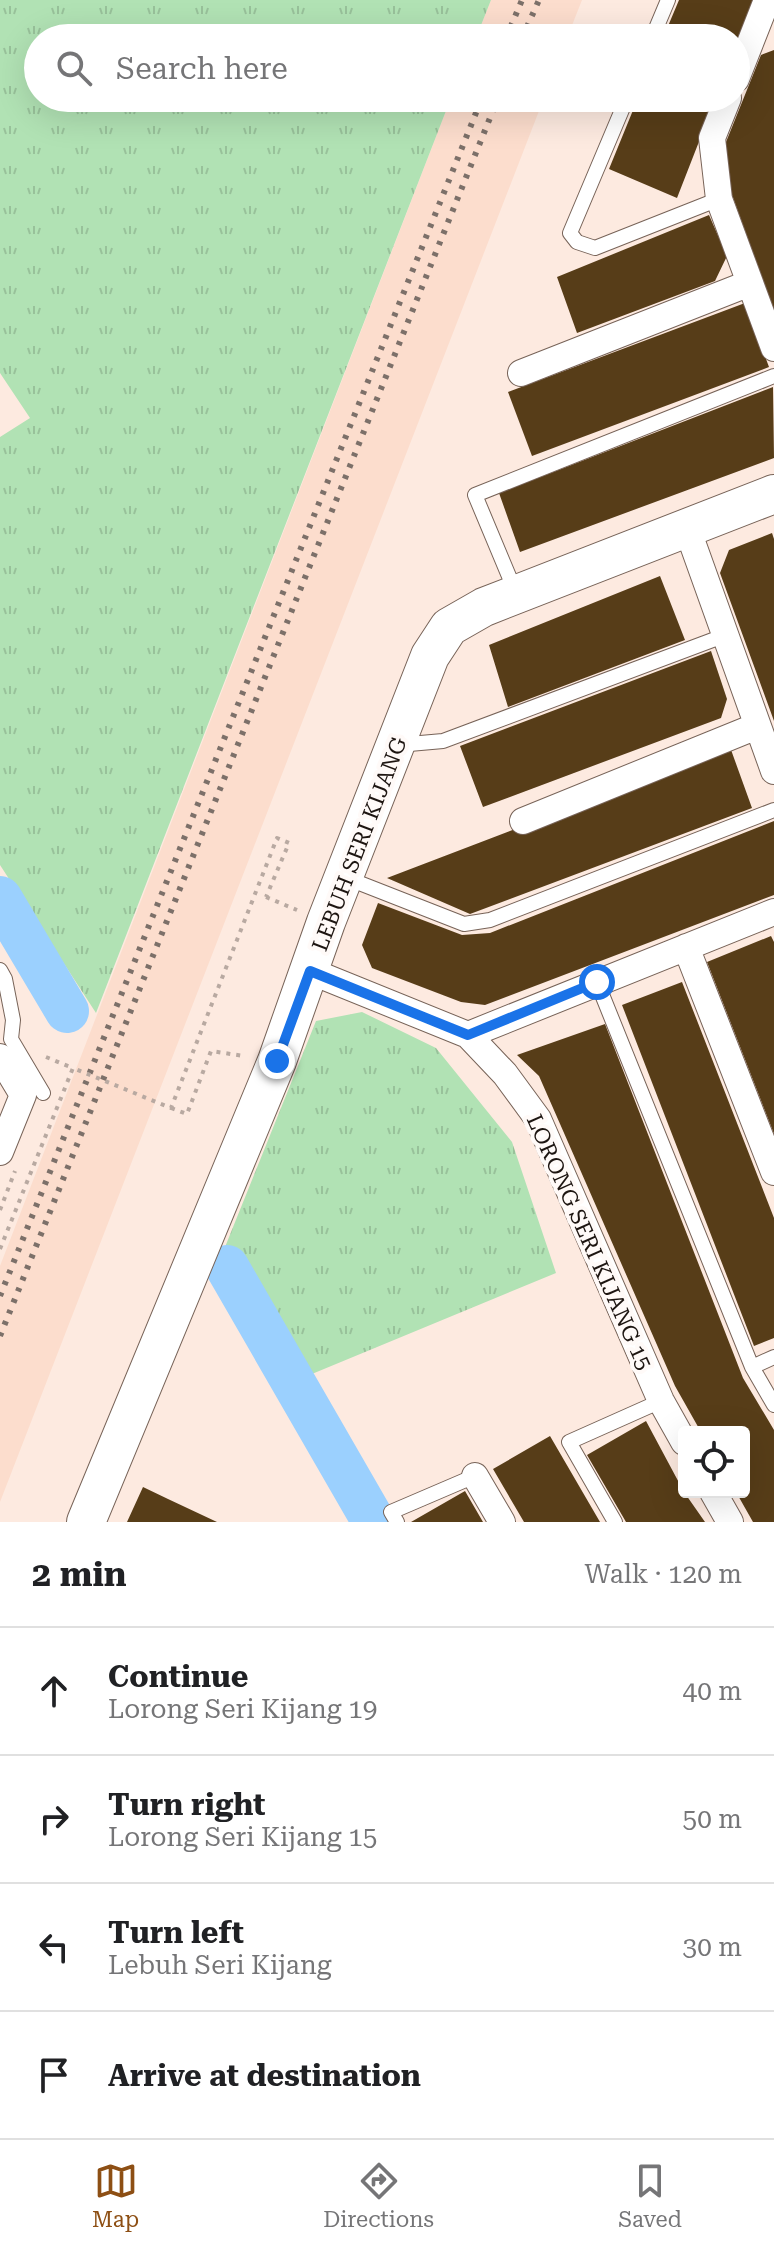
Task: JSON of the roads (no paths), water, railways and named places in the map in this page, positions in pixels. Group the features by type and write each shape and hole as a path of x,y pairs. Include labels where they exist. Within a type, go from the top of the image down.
{"street":[{"path":"750,51 767,16"},
{"path":"722,112 712,138 719,199 774,348"},
{"path":"521,373 750,283"},
{"name":"LEBUH SERI KIJANG","path":"86,1522 277,1061 430,656 449,627 516,594 687,528 773,499"},
{"path":"687,528 774,771"},
{"path":"523,821 757,726"},
{"path":"468,1035 774,912"},
{"path":"686,947 774,1172"},
{"name":"LORONG SERI KIJANG 15","path":"310,971 468,1035 505,1074 538,1119 661,1401 678,1431"},
{"path":"0,1057 23,1095 0,1152"},
{"path":"475,1476 502,1522"},
{"path":"716,1498 730,1522"}],"lane":[{"path":"658,24 668,0"},
{"path":"621,112 570,233 577,242 595,248 719,199"},
{"path":"516,594 475,495 774,376"},
{"path":"398,745 443,741 726,635"},
{"path":"344,877 464,924 490,920 774,810"},
{"path":"0,970 5,979 13,1020 11,1039 43,1093"},
{"path":"597,982 752,1367 774,1405"},
{"path":"752,1367 774,1357"},
{"path":"615,1522 569,1442 661,1401"},
{"path":"397,1522 391,1512 475,1476"}],"waterway":[{"path":"0,898 67,1011"},
{"path":"227,1267 374,1522"}],"railway":[{"path":"512,24 522,0"},
{"path":"528,24 539,0"},
{"path":"0,1296 476,112"},
{"path":"0,1336 492,112"}]}
